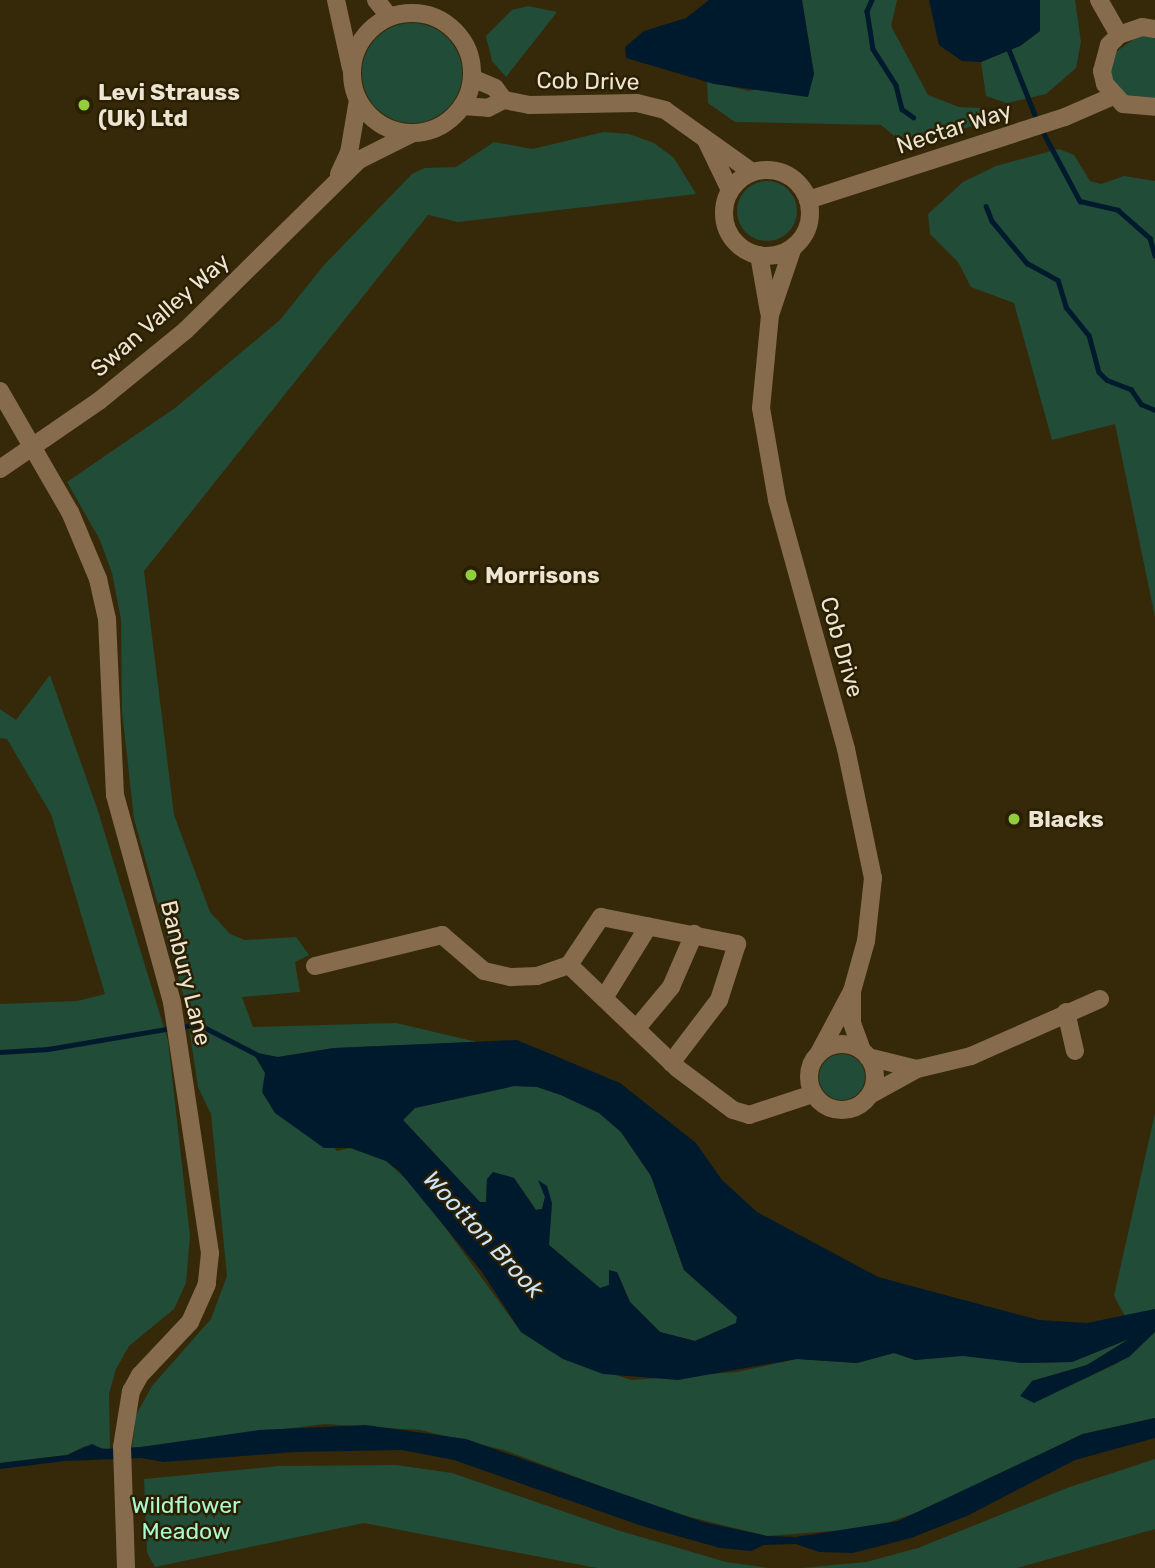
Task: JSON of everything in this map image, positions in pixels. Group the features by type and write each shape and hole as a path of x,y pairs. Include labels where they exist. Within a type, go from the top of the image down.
{"street":[{"path":"337,0 352,72 358,100 381,124 413,133 442,125 462,106 472,78 467,47 455,30 419,12 389,16 362,38 352,72"},
{"path":"376,0 389,16"},
{"path":"1099,0 1119,35"},
{"path":"1155,29 1142,27 1119,35 1110,45 1102,71 1113,96 1136,109 1155,107"},
{"name":"Cob Drive","path":"472,78 495,88 504,100"},
{"name":"Nectar Way","path":"808,200 1065,117 1113,96"},
{"name":"Swan Valley Way","path":"336,180 349,153 358,100"},
{"name":"Cob Drive","path":"462,106 488,108 504,100 530,105 637,103 665,110 752,172"},
{"name":"Swan Valley Way","path":"0,469 99,401 186,330 359,160 413,133"},
{"name":"Cob Drive","path":"704,137 730,190"},
{"path":"779,171 792,177 808,200 808,226 793,247 759,255 745,250 726,228 723,215 730,190 752,172 779,171"},
{"name":"Cob Drive","path":"793,247 770,315 761,408 771,469 846,749 873,878 866,941 852,990 819,1053"},
{"name":"Cob Drive","path":"759,255 770,315"},
{"name":"Banbury Lane","path":"0,391 70,512 90,556 107,619 112,765 120,823 172,1003 203,1184 209,1273 190,1322 140,1375 131,1391 122,1447 126,1568"},
{"path":"315,966 442,935 484,971 537,976 569,965 601,917 730,940 737,944 738,951 719,1000 671,1063"},
{"path":"604,998 648,927"},
{"path":"636,1029 671,987 694,934"},
{"path":"569,965 671,1063 733,1110 749,1115 813,1094"},
{"name":"Cob Drive","path":"852,990 852,1023 865,1054"},
{"path":"917,1069 865,1054 844,1044 819,1053 809,1073 813,1094 820,1103 842,1111 859,1106 870,1094 917,1069 971,1056 1100,999"},
{"path":"1066,1012 1075,1051"},
{"path":"865,1054 875,1071 870,1094"}],"green space":[{"path":"802,0 897,0 891,26 928,95 959,107 980,108 981,124 904,144 881,125 735,122 708,103 707,81 749,91 814,74"},
{"path":"1040,0 1075,0 1081,42 1076,68 1046,94 1007,103 986,96 981,62 1020,46 1040,31"},
{"path":"528,6 557,12 506,77 492,61 486,36 512,10"},
{"path":"412,23 431,27 447,38 458,54 462,73 458,92 447,108 431,119 412,123 393,119 377,108 366,92 362,73 366,54 377,38 393,27"},
{"path":"1140,35 1155,37 1155,99 1130,99 1114,84 1111,74 1114,53"},
{"path":"604,132 629,134 654,143 674,158 696,194 458,222 428,215 144,571 174,815 210,912 230,934 245,940 296,937 309,955 295,962 300,992 242,997 253,1027 396,1023 477,1042 334,1048 278,1057 253,1053 265,1073 337,1151 350,1148 386,1161 418,1190 521,1332 563,1359 632,1380 737,1372 797,1359 857,1363 894,1353 915,1360 963,1355 1022,1363 1072,1362 1129,1339 1087,1365 1032,1381 1065,1388 1118,1363 1155,1332 1155,1418 1082,1434 930,1508 872,1528 767,1536 670,1512 504,1450 420,1430 325,1424 132,1448 136,1415 152,1386 211,1319 227,1276 211,1114 198,1087 185,1001 134,819 122,711 121,619 112,573 100,540 67,482 175,408 280,320 324,265 412,174 425,168 456,167 494,142 532,149"},
{"path":"1059,149 1074,155 1090,181 1101,184 1124,176 1155,181 1155,617 1115,424 1052,440 1014,303 971,287 958,262 930,234 928,214 963,182 996,166"},
{"path":"761,181 773,181 792,194 797,211 795,223 784,236 773,241 761,241 742,228 737,217 737,205 750,186"},
{"path":"50,675 98,811 168,1041 190,1236 186,1283 174,1309 129,1346 116,1369 109,1394 110,1449 85,1446 67,1455 0,1463 0,1004 77,1001 105,994 51,814 7,739 0,738 0,709 16,720"},
{"path":"842,1054 858,1061 865,1077 858,1093 842,1100 826,1093 819,1077 826,1061"},
{"path":"514,1086 537,1087 561,1095 599,1113 621,1132 651,1176 684,1270 737,1317 736,1323 695,1341 660,1332 630,1302 617,1272 606,1289 600,1288 549,1245 545,1197 542,1209 536,1210 514,1178 487,1179 486,1202 480,1202 403,1120 415,1108"},
{"path":"1155,1113 1155,1309 1126,1318 1114,1296"},
{"path":"1155,1459 1155,1529 1017,1568 801,1568 866,1562 918,1548 1067,1488"},
{"name":"Wildflower Meadow","path":"396,1465 452,1473 617,1530 726,1562 770,1568 597,1568 364,1523 155,1567 147,1553 144,1479 279,1466"}],"water":[{"path":"709,0 802,0 814,74 808,97 714,84 626,58 625,47 644,31 686,18"},
{"path":"929,0 1040,0 1040,31 1020,46 981,62 962,61 939,45"},
{"path":"517,1040 620,1083 696,1143 722,1180 757,1212 878,1277 1039,1320 1087,1323 1155,1309 1155,1332 1129,1357 1034,1403 1020,1396 1032,1381 1087,1365 1129,1339 1072,1362 1022,1363 963,1356 915,1360 894,1353 857,1363 797,1359 678,1380 603,1374 563,1359 521,1332 482,1272 399,1171 386,1161 351,1148 324,1148 275,1113 262,1092 265,1073 253,1052 278,1057 334,1048","holes":["514,1086 537,1087 599,1113 621,1132 651,1176 684,1270 737,1317 736,1323 695,1341 660,1332 630,1302 617,1272 609,1270 609,1285 600,1288 549,1245 552,1203 547,1186 538,1180 545,1197 542,1209 536,1210 514,1178 493,1172 487,1179 486,1202 480,1202 403,1120 415,1108"]},
{"path":"1155,1418 1155,1438 1075,1460 967,1516 911,1538 853,1553 819,1552 796,1544 764,1545 751,1551 720,1548 642,1526 454,1460 402,1450 295,1452 164,1462 141,1458 65,1461 0,1469 0,1463 67,1455 92,1444 103,1449 141,1447 259,1430 366,1425 466,1439 703,1522 767,1536 796,1537 898,1521 1083,1434"}],"waterway":[{"path":"872,0 867,11 873,49 896,85 902,109 913,117"},
{"path":"1008,47 1037,120"},
{"path":"1041,128 1080,201 1118,210 1150,238 1155,255"},
{"path":"986,206 992,221 1027,263 1058,280 1066,307 1089,335 1099,372 1107,380 1131,389 1141,404 1155,410"},
{"name":"Wootton Brook","path":"181,1027 198,1024 256,1054"},
{"name":"Wootton Brook","path":"0,1052 48,1049 172,1028"}],"place":[{"name":"Levi Strauss (Uk) Ltd","path":"84,105"},
{"name":"Morrisons","path":"471,575"},
{"name":"Blacks","path":"1014,819"}]}
